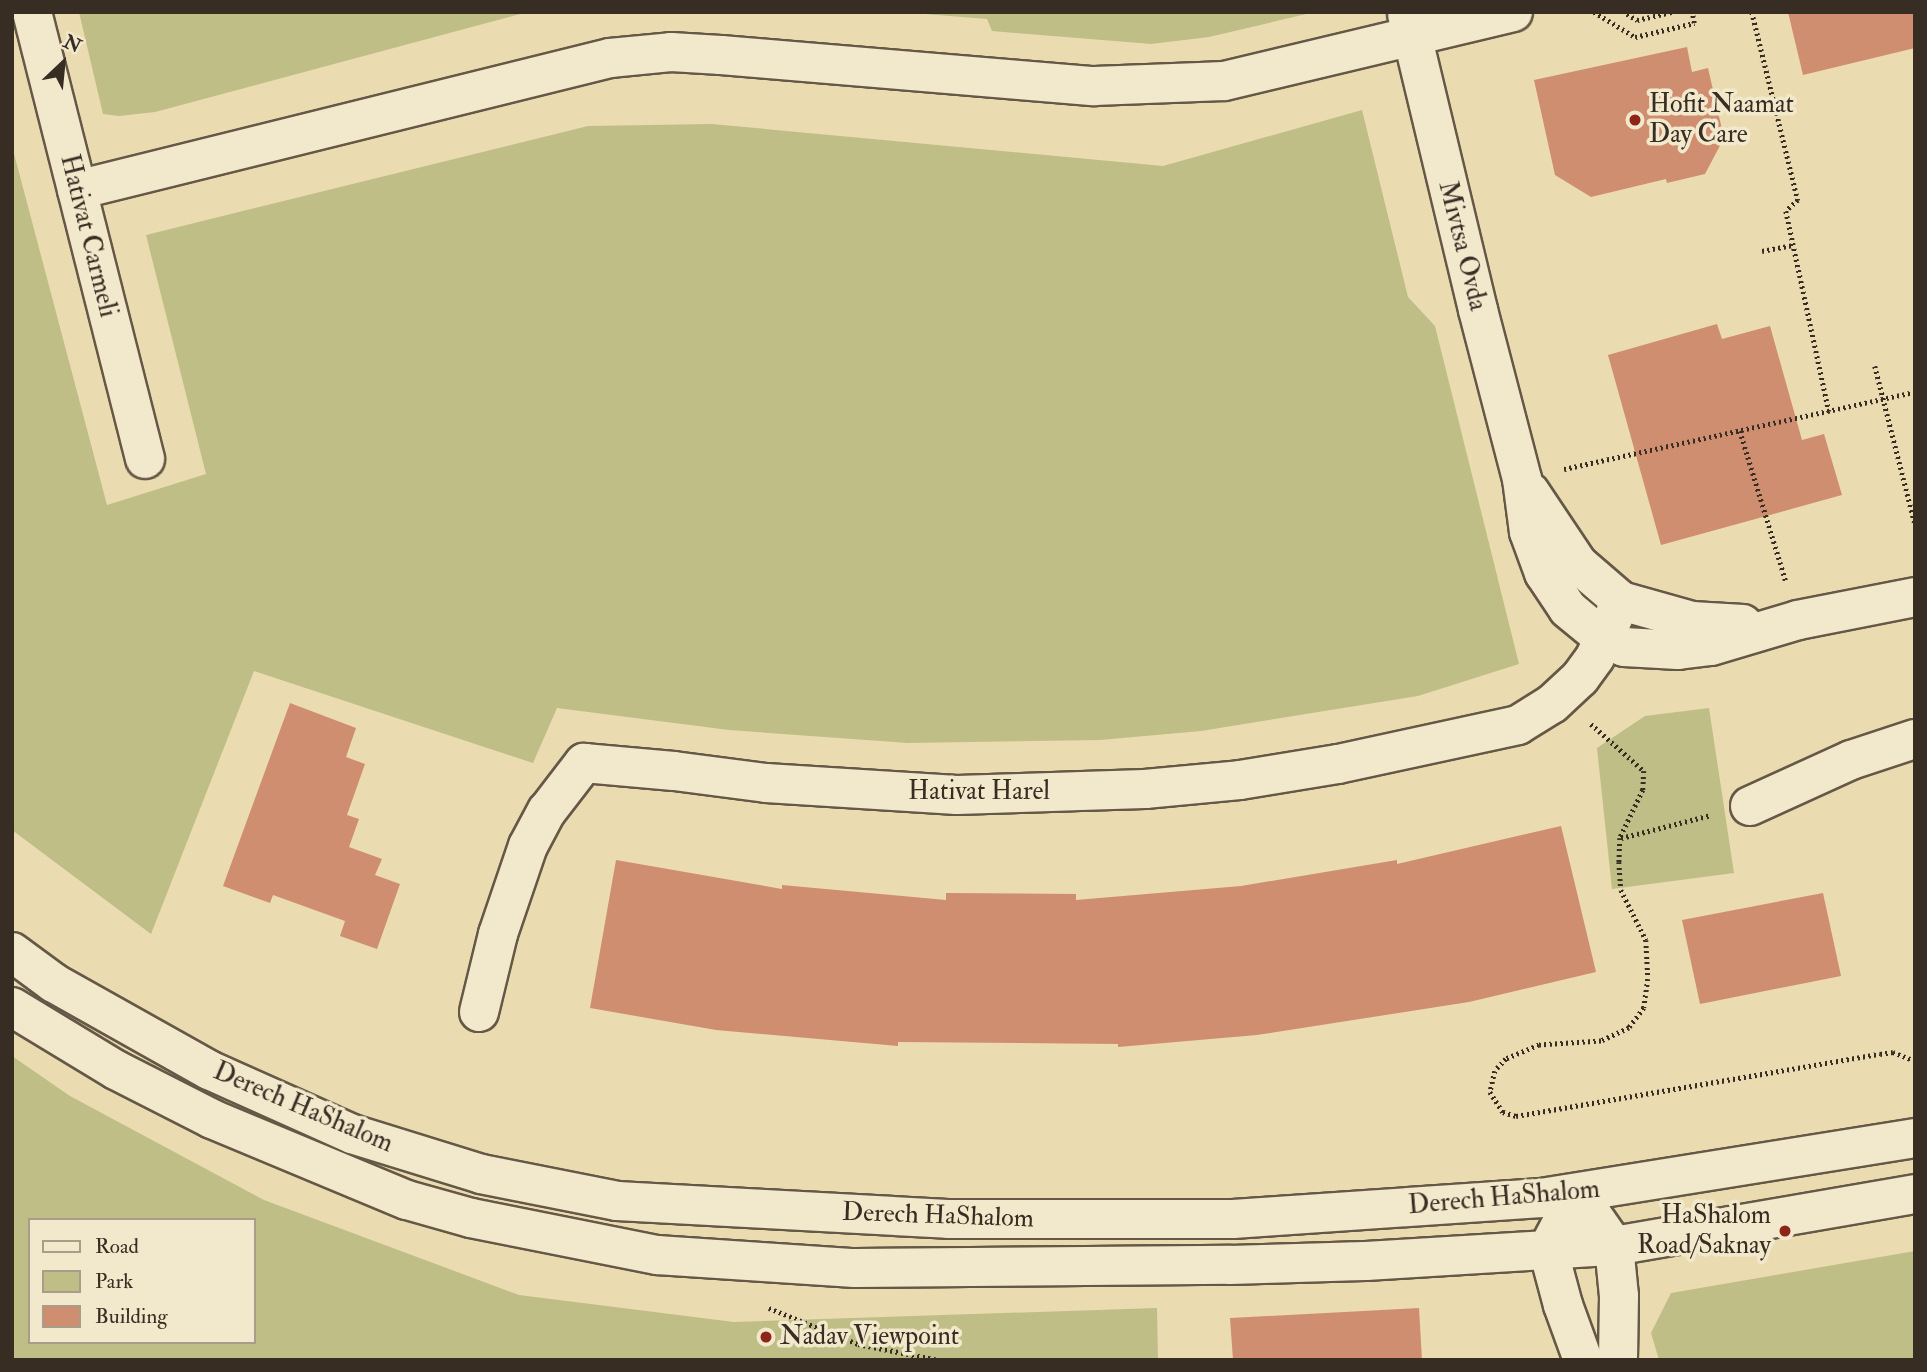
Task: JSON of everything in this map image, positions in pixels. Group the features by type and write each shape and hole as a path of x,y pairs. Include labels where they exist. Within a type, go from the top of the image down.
{"street":[{"name":"Hativat Carmeli","path":"32,12 145,459"},
{"path":"77,190 622,57 671,52 721,55 1094,86 1224,81 1409,25 1513,12"},
{"name":"Mivtsa Ovda","path":"1409,25 1522,479 1529,532 1544,573 1568,609 1603,638"},
{"name":"Mivtsa Ovda","path":"1522,479 1578,564 1621,601"},
{"path":"1603,638 1625,647 1678,650 1710,646 1798,620 1915,597"},
{"path":"1621,601 1692,621 1734,624 1798,620"},
{"name":"Hativat Harel","path":"479,1012 498,934 528,846 547,811 584,763 766,783 957,795 1133,789 1240,780 1338,764 1506,730 1542,712 1572,687 1595,657 1621,601"},
{"path":"1750,806 1851,760 1915,739"},
{"name":"Derech HaShalom","path":"12,952 54,984 209,1070 352,1134 481,1174 617,1201 948,1219 1233,1219 1577,1193 1915,1138"},
{"name":"Derech HaShalom","path":"12,1007 116,1070 212,1119 396,1196 471,1218 657,1255 855,1268 1243,1265 1614,1246 1915,1194"},
{"path":"1583,1360 1563,1305 1548,1249 1577,1193 1614,1246 1619,1296 1618,1360"}],"path":[{"path":"1594,12 1640,39 1694,23 1692,12"},
{"path":"1627,14 1637,20 1672,12"},
{"path":"1752,12 1798,200 1786,211 1829,411"},
{"path":"1762,251 1792,245"},
{"path":"1875,366 1915,524"},
{"path":"1522,479 1915,392"},
{"path":"1740,431 1798,620"},
{"path":"1589,723 1644,771 1643,790 1620,838 1621,890 1646,940 1648,979 1644,1007 1629,1028 1601,1041 1539,1045 1506,1059 1490,1079 1490,1092 1503,1112 1516,1116 1893,1052 1915,1061"},
{"path":"1620,838 1750,806"},
{"path":"769,1308 858,1344 938,1360"}],"green space":[{"path":"79,12 528,12 155,112 119,116 103,114"},
{"path":"900,12 1315,12 1209,37 1151,44 992,31 987,19"},
{"path":"1362,110 1408,297 1435,326 1519,664 1418,696 1201,731 1100,740 908,743 729,730 557,708 533,763 254,671 151,934 12,830 12,146 107,505 206,474 146,235 588,126 712,124 1163,166"},
{"path":"1709,708 1734,873 1612,889 1597,748 1645,716"},
{"path":"12,1056 70,1096 264,1200 519,1295 734,1322 1157,1308 1158,1360 12,1360"},
{"path":"1915,1251 1915,1360 1659,1360 1651,1333 1671,1293"}],"building":[{"path":"1788,12 1915,12 1915,48 1803,75"},
{"path":"1687,47 1692,72 1708,68 1724,138 1705,174 1667,183 1666,179 1591,197 1555,175 1534,80"},
{"path":"1717,324 1722,339 1770,326 1802,440 1824,434 1842,495 1661,545 1608,355"},
{"path":"290,703 356,728 346,757 365,764 347,815 359,819 349,847 382,859 375,875 400,884 377,949 340,936 345,921 273,895 270,903 223,886"},
{"path":"1561,826 1596,972 1469,1002 1257,1035 1118,1047 1118,1044 898,1042 898,1046 716,1030 590,1008 616,860 782,889 782,885 946,900 946,893 1076,894 1076,900 1241,886 1397,860 1397,864"},
{"path":"1823,893 1841,976 1700,1004 1682,920"},
{"path":"1419,1308 1422,1360 1233,1360 1230,1318"}],"place":[{"name":"Hofit Naamat Day Care","path":"1635,120"},
{"name":"HaShalom Road/Saknay","path":"1785,1231"},
{"name":"Nadav Viewpoint","path":"766,1337"}]}
